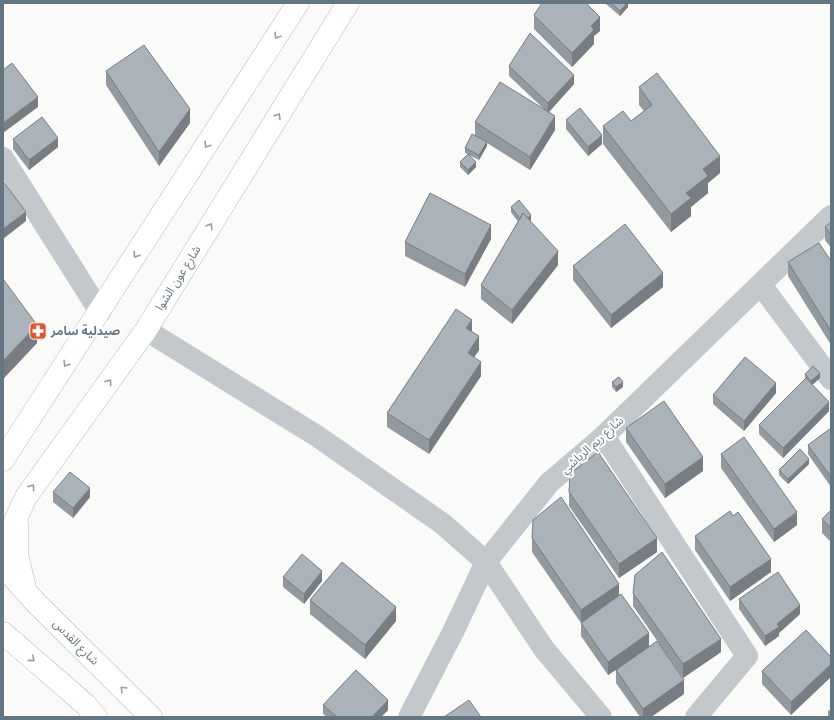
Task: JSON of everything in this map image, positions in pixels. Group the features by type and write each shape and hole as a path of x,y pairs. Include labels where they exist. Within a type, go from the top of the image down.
{"main road":[{"path":"3,460 100,312 298,3"},
{"name":"شارع عون الشوا","path":"3,547 26,497 146,330 348,3"},
{"path":"18,513 17,556 27,593"},
{"name":"شارع القدس","path":"3,566 27,593 151,717"},
{"path":"3,633 86,705 96,717"}],"street":[{"path":"3,158 100,312"},
{"name":"شارع ريم الرياشي","path":"409,717 453,632 486,562 549,483 604,436 831,216"},
{"path":"761,285 831,379"},
{"path":"146,330 317,436 443,524 486,562 544,649 601,717"},
{"path":"604,436 747,656 696,717"}],"building":[{"path":"542,3 586,3 600,17 591,26 594,30 572,53 534,15"},
{"path":"611,3 627,3 620,11"},
{"path":"530,33 574,75 548,103 509,66"},
{"path":"144,45 190,109 159,152 106,71"},
{"path":"12,63 38,97 3,123 3,70"},
{"path":"657,73 720,156 703,169 708,176 686,193 691,198 671,214 603,126 623,111 631,121 652,105 639,87"},
{"path":"500,82 555,116 530,157 475,122"},
{"path":"580,108 602,135 588,147 566,120"},
{"path":"42,117 58,138 29,160 13,139"},
{"path":"472,134 487,142 479,155 465,148"},
{"path":"468,154 476,162 468,170 460,162"},
{"path":"3,181 26,212 3,229"},
{"path":"430,193 491,225 465,274 405,242"},
{"path":"519,200 531,215 528,218 523,213 520,219 511,207"},
{"path":"523,213 558,251 512,310 481,285"},
{"path":"831,222 831,234 825,227"},
{"path":"625,224 663,273 611,315 573,266"},
{"path":"819,243 831,261 831,331 788,262"},
{"path":"3,279 37,325 4,360 3,359"},
{"path":"456,309 472,320 466,328 479,336 468,353 481,362 429,440 387,413"},
{"path":"745,357 776,383 744,421 713,395"},
{"path":"813,366 820,373 811,381 805,374"},
{"path":"619,377 623,382 616,387 612,382"},
{"path":"806,378 829,402 783,448 759,425"},
{"path":"664,401 703,457 665,484 626,428"},
{"path":"831,428 831,477 808,445"},
{"path":"744,437 797,512 774,529 721,454"},
{"path":"800,449 809,459 788,479 779,470"},
{"path":"598,452 657,538 619,564 569,492 570,474"},
{"path":"70,472 90,488 73,508 53,492"},
{"path":"561,497 619,584 581,610 532,538 533,520"},
{"path":"831,510 831,528 822,519"},
{"path":"730,511 733,516 738,512 771,559 730,587 695,536"},
{"path":"662,552 721,639 683,664 633,593 635,575"},
{"path":"302,554 322,571 304,594 283,577"},
{"path":"342,562 396,607 365,645 310,600"},
{"path":"778,572 800,605 777,624 779,627 765,636 739,599"},
{"path":"621,594 649,633 608,662 581,623"},
{"path":"806,630 831,657 831,664 791,702 762,671"},
{"path":"657,641 684,680 643,709 616,670"},
{"path":"356,670 388,700 372,717 337,717 323,705"},
{"path":"469,700 481,717 444,717"}],"place":[{"name":"صيدلية سامر","path":"38,331"}]}
